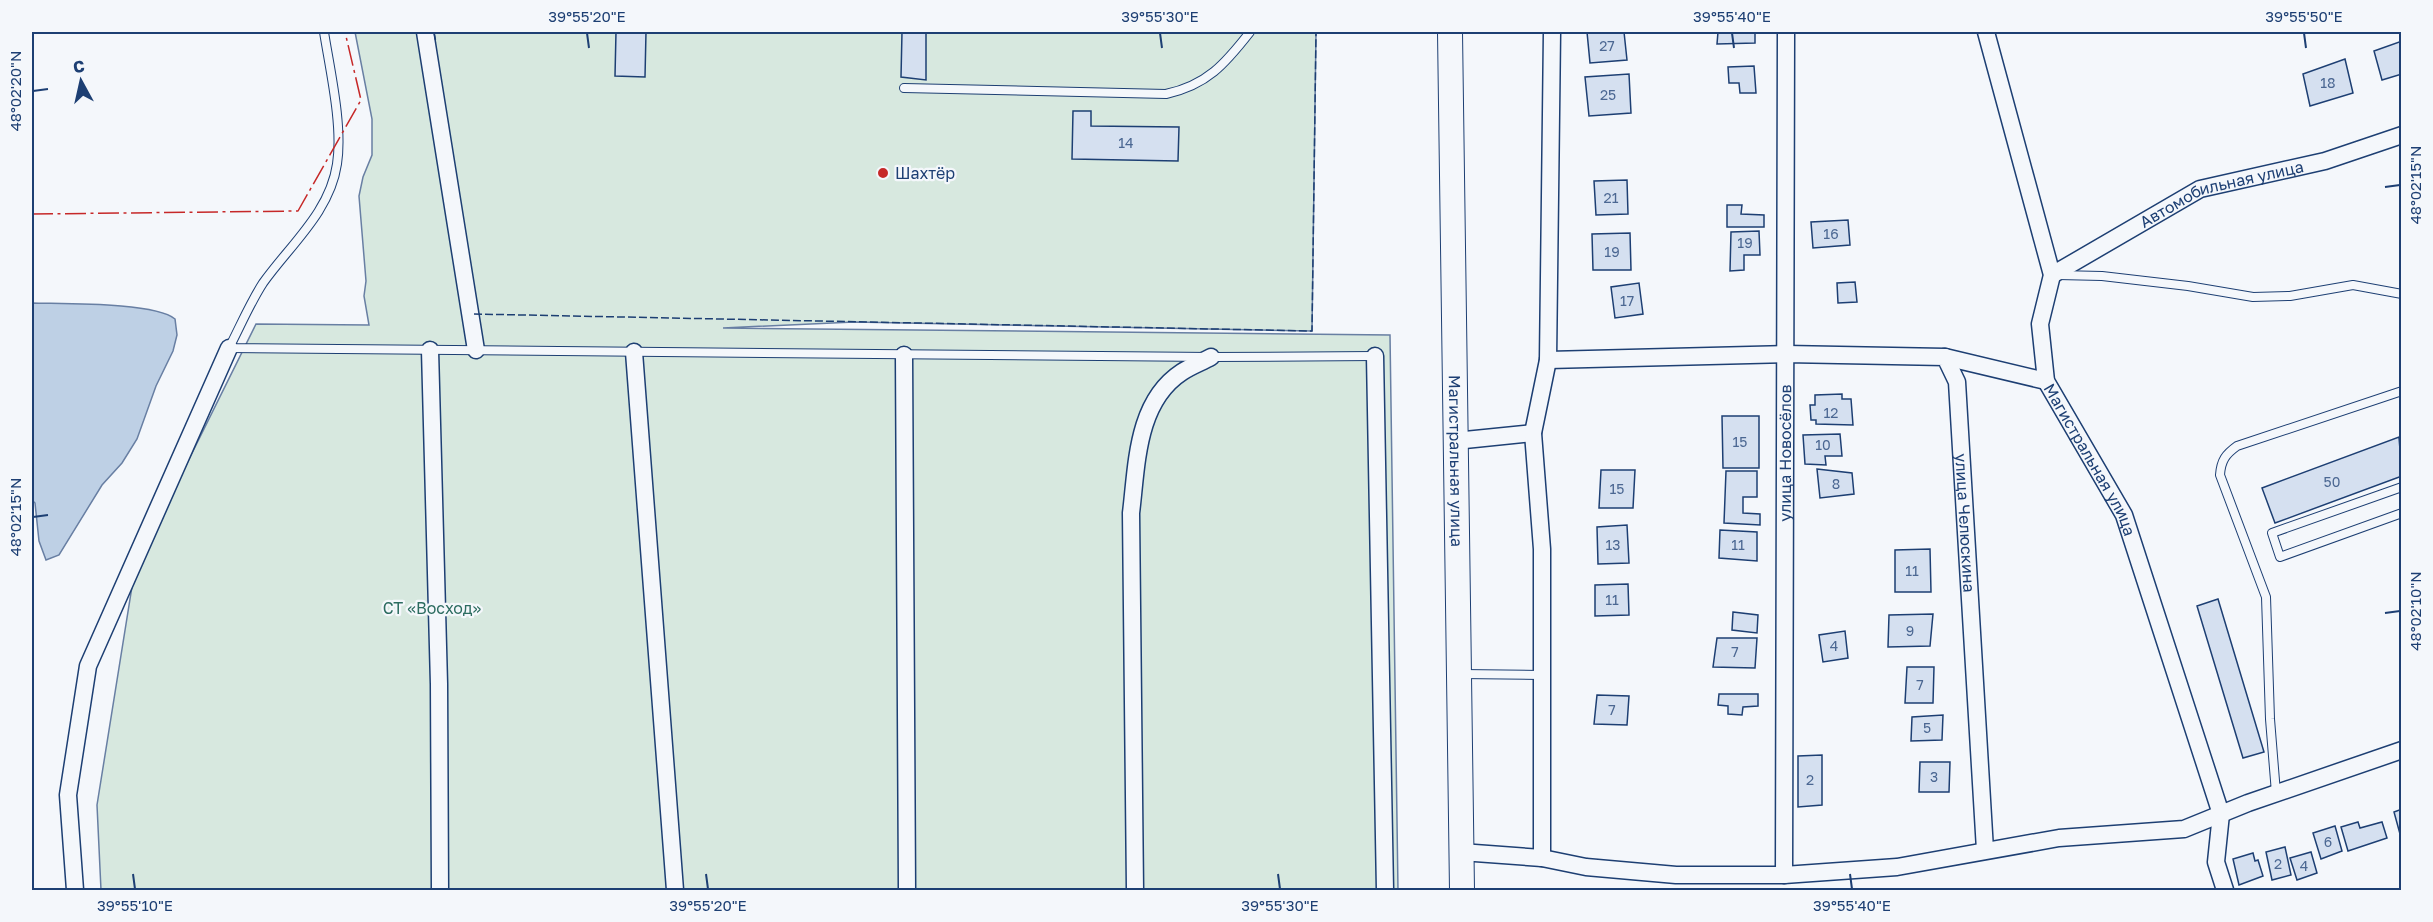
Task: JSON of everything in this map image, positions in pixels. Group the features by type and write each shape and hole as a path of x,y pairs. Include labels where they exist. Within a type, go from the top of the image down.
{"main road":[{"name":"Магистральная улица","path":"1450,32 1462,891"}],"street":[{"path":"425,32 476,350"},
{"path":"1542,858 1542,549 1533,433 1548,360 1552,32"},
{"name":"улица Новосёлов","path":"1784,875 1786,32"},
{"name":"Магистральная улица","path":"1986,32 2052,275 2040,324 2046,381 2124,515 2221,814"},
{"name":"Автомобильная улица","path":"2052,275 2200,189 2325,161 2402,135"},
{"path":"75,891 68,795 88,666 229,348"},
{"path":"430,350 439,684 440,891"},
{"path":"634,352 675,891"},
{"path":"904,354 907,891"},
{"path":"1548,360 1786,354 1945,357 2046,381"},
{"path":"1375,356 1385,891"},
{"path":"1135,891 1131,513 1138,453 1149,409 1164,386 1182,372 1211,357"},
{"name":"улица Челюскина","path":"1945,357 1956,382 1984,850"},
{"path":"1455,441 1533,433"},
{"path":"1461,852 1542,858 1587,867 1676,875 1784,875 1897,867 2060,838 2184,829 2276,793 2402,750"},
{"path":"2221,814 2216,862 2225,891"}],"lane":[{"path":"324,32 335,110 337,162 331,188 318,213 262,284 229,348 1211,357 1375,356"},
{"path":"904,88 1166,94 1191,88 1213,74 1250,32"},
{"path":"2052,275 2102,276 2188,286 2253,297 2290,296 2353,285 2402,294"},
{"path":"2276,793 2270,719 2266,597 2220,475 2221,464 2226,454 2237,446 2402,391"},
{"path":"2402,487 2271,533 2280,557 2402,513"},
{"path":"1458,674 1541,675"}],"green space":[{"name":"СТ «Восход»","path":"355,32 1316,32 1312,331 854,322 723,328 1390,335 1398,890 101,890 97,805 135,568 256,324 369,325 364,296 366,281 359,196 363,177 372,155 372,119"}],"water":[{"path":"32,303 107,305 148,309 164,313 175,319 177,335 173,351 156,386 137,439 122,463 102,485 59,555 46,560 39,541 35,503 32,500"}],"building":[{"path":"616,32 646,32 645,77 615,76"},
{"path":"902,32 926,32 926,80 901,77"},
{"path":"1587,32 1624,32 1627,60 1590,63"},
{"path":"1718,32 1755,32 1755,43 1717,44"},
{"path":"2402,41 2402,74 2382,80 2374,51"},
{"path":"2345,59 2353,93 2310,106 2303,74"},
{"path":"1754,66 1756,93 1740,93 1739,83 1729,83 1728,67"},
{"path":"1629,74 1631,113 1589,116 1585,77"},
{"path":"1073,111 1091,111 1091,126 1179,127 1178,161 1072,159"},
{"path":"1627,180 1628,214 1596,215 1594,181"},
{"path":"1727,205 1742,205 1741,214 1764,215 1764,227 1727,227"},
{"path":"1848,220 1850,245 1813,248 1811,222"},
{"path":"1759,231 1760,255 1744,255 1744,270 1730,271 1731,232"},
{"path":"1630,233 1631,270 1593,270 1592,234"},
{"path":"1855,282 1857,302 1838,303 1837,283"},
{"path":"1639,283 1643,314 1615,318 1611,287"},
{"path":"1842,394 1842,399 1851,399 1853,425 1816,424 1816,420 1811,420 1810,405 1815,405 1815,395"},
{"path":"1722,416 1759,416 1759,468 1723,468"},
{"path":"1840,434 1842,456 1825,456 1826,465 1805,464 1803,435"},
{"path":"2399,437 2402,476 2275,523 2262,488"},
{"path":"1817,469 1852,473 1854,494 1820,498"},
{"path":"1601,470 1635,470 1633,508 1599,508"},
{"path":"1726,471 1757,471 1757,497 1743,497 1743,513 1760,514 1760,525 1724,523"},
{"path":"1627,525 1629,563 1598,564 1597,527"},
{"path":"1720,530 1757,532 1757,561 1719,558"},
{"path":"1930,549 1931,592 1895,592 1895,550"},
{"path":"1628,584 1629,615 1595,616 1595,585"},
{"path":"2218,599 2264,752 2243,758 2197,606"},
{"path":"1733,612 1758,615 1757,633 1732,630"},
{"path":"1933,614 1930,646 1888,647 1889,615"},
{"path":"1845,631 1848,658 1823,662 1819,635"},
{"path":"1717,638 1757,638 1755,668 1713,667"},
{"path":"1907,667 1934,667 1933,703 1905,703"},
{"path":"1719,694 1758,694 1758,706 1743,707 1742,715 1728,714 1728,706 1718,705"},
{"path":"1597,695 1629,696 1627,725 1594,724"},
{"path":"1943,715 1942,740 1911,741 1912,717"},
{"path":"1822,755 1822,805 1798,807 1798,756"},
{"path":"1920,762 1950,762 1949,792 1919,792"},
{"path":"2402,809 2402,834 2400,834 2394,812"},
{"path":"2358,822 2360,828 2382,822 2387,838 2348,851 2341,827"},
{"path":"2335,826 2342,851 2321,859 2313,833"},
{"path":"2285,847 2291,875 2272,880 2266,852"},
{"path":"2311,852 2317,873 2297,880 2290,858"},
{"path":"2253,853 2263,876 2239,885 2233,859"}],"fence":[{"path":"434,32 436,43"},
{"path":"474,314 1312,331 1316,32"}],"power":[{"path":"32,214 298,211 361,100 345,32"}],"place":[{"name":"Шахтёр","path":"883,173"}]}
